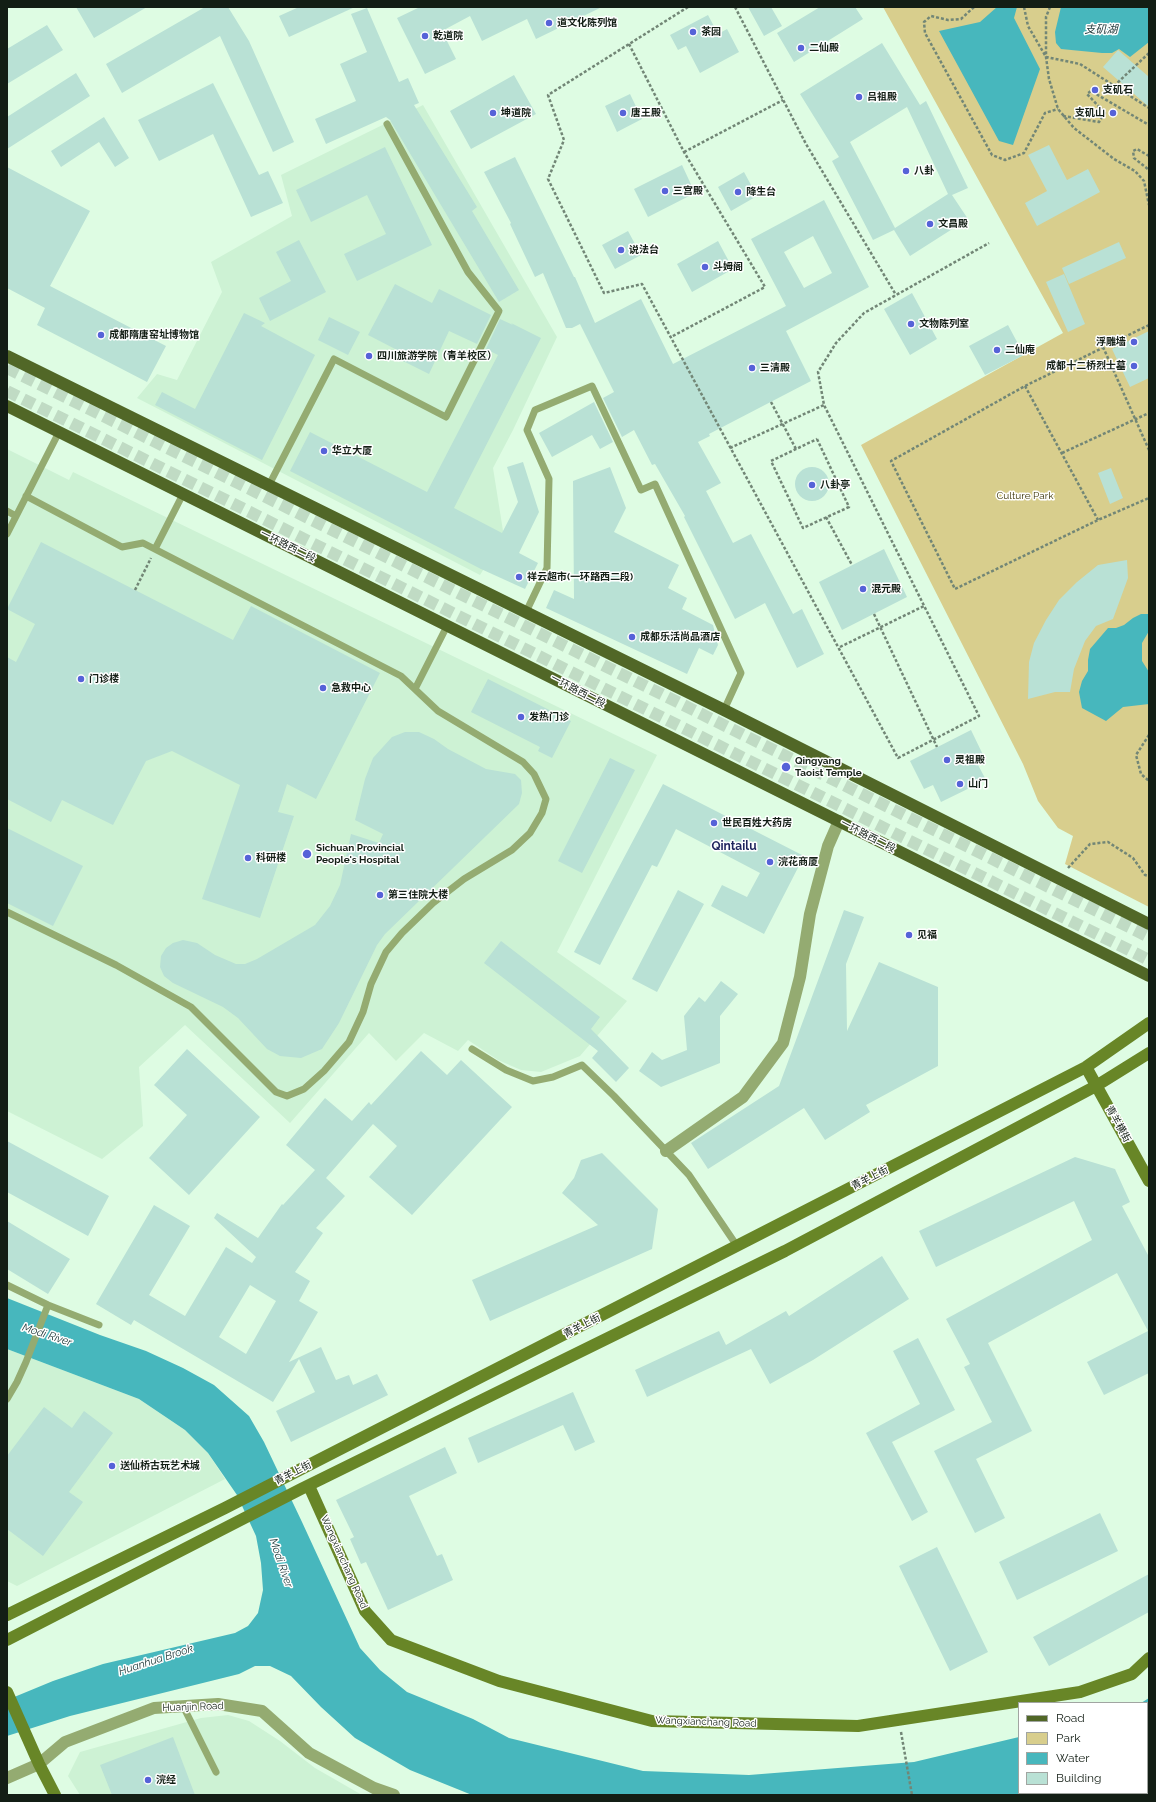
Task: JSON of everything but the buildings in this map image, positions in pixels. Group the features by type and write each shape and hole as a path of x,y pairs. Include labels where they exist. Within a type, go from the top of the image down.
{"main road":[{"path":"7,356 724,710 1149,924"},
{"name":"一环路西二段","path":"7,406 1149,976"},
{"name":"青羊上街","path":"7,1615 292,1474 1086,1067 1149,1023"},
{"name":"青羊上街","path":"7,1640 237,1522 784,1251 1096,1086 1149,1053"},
{"name":"青羊横街","path":"1086,1067 1149,1181"},
{"name":"Wangxianchang Road","path":"305,1488 365,1611 391,1640 499,1681 652,1721 858,1726 1080,1692 1132,1674 1149,1658"},
{"path":"7,1692 39,1764 55,1795"}],"street":[{"path":"666,1151 743,1097 783,1043 800,977 810,914 828,846 839,821"},
{"name":"Huanjin Road","path":"7,1778 39,1764 65,1742 154,1708 218,1704 262,1711 309,1752 374,1788 394,1795"}],"lane":[{"path":"269,485 334,359 446,417 499,311 468,272 387,124"},
{"path":"526,612 547,568 549,479 528,430 535,410 592,386 641,490 655,484 742,673 724,710"},
{"path":"7,534 59,432"},
{"path":"155,549 183,494"},
{"path":"7,912 116,965 191,1007 276,1092 287,1096 304,1089 324,1071 349,1042 364,1012 371,984 386,952 402,933 433,903 464,879 512,850 530,833 542,813 546,799 534,774 524,762 438,711 401,676 303,629 143,543 122,547 26,496"},
{"path":"7,511 16,516"},
{"path":"415,689 447,626"},
{"path":"472,1049 506,1070 533,1081 553,1077 582,1065 614,1096 689,1175 737,1246"},
{"path":"7,1285 48,1305 99,1325"},
{"path":"7,1399 26,1362 48,1305"},
{"path":"183,1706 216,1772"}],"path":[{"path":"688,7 548,96 564,140 548,179 604,293 642,284 730,448 840,647 898,758 979,716 824,405 818,372 836,343 864,313 989,243"},
{"path":"735,7 806,144 896,295"},
{"path":"974,7 961,19 948,20 931,16 924,22 925,33 992,155 1005,160 1024,154 1045,113 1058,109"},
{"path":"1024,7 1028,26 1046,57 1080,64 1149,108"},
{"path":"1050,7 1046,16 1046,57 1049,79 1058,109 1074,128 1114,159 1135,171 1144,181 1149,205"},
{"path":"630,44 684,152 765,287 671,337"},
{"path":"1114,86 1149,53"},
{"path":"1064,116 1099,122 1105,114 1087,94 1091,91 1149,125"},
{"path":"684,152 783,100"},
{"path":"1149,156 1137,149 1133,151 1134,158 1149,170"},
{"path":"1149,325 1025,386 891,461 955,589 1098,520 1149,498"},
{"path":"1103,347 1149,450"},
{"path":"1025,386 1098,520"},
{"path":"771,402 796,449"},
{"path":"730,448 824,405"},
{"path":"1062,453 1149,413"},
{"path":"817,439 849,507 803,528 771,461 796,449 817,439"},
{"path":"826,518 852,565"},
{"path":"135,590 155,549"},
{"path":"840,647 924,606"},
{"path":"874,614 937,747"},
{"path":"1149,735 1136,755 1141,774 1149,781"},
{"path":"1059,878 1090,844 1108,842 1133,858 1145,875 1149,876"},
{"path":"901,1734 912,1795"}],"shaded area":[{"name":"四川旅游学院（青羊校区）","path":"423,105 557,337 513,430 493,468 504,537 480,575 137,398 157,374 177,380 222,292 211,262 292,216 281,175"},
{"name":"Sichuan Provincial People's Hospital","path":"7,449 69,480 73,472 657,755 557,952 627,1001 580,1056 541,1072 521,1070 498,1060 468,1040 458,1051 424,1033 396,1061 369,1033 290,1123 185,1025 139,1067 143,1126 102,1159 7,1111"},
{"name":"送仙桥古玩艺术城","path":"7,1349 139,1399 185,1430 208,1453 225,1479 17,1586 7,1581"},
{"path":"228,1715 249,1721 280,1741 315,1768 362,1795 80,1795 68,1776 80,1752 201,1718"}],"green space":[{"name":"Culture Park","path":"883,7 1149,7 1149,907 1065,864 1073,836 1058,828 1038,801 1023,764 861,445 1063,333"}],"water":[{"path":"997,7 1017,7 1014,18 1040,69 1013,145 999,141 939,31 980,22"},
{"name":"支矶湖","path":"1061,7 1149,7 1149,42 1130,57 1119,49 1112,53 1102,53 1061,49 1056,43 1055,32"},
{"path":"1141,614 1149,614 1149,631 1142,643 1142,661 1149,672 1149,704 1123,707 1106,721 1082,708 1079,692 1082,681 1088,671 1090,649 1108,628 1116,628 1124,625"},
{"path":"7,1298 100,1335 146,1351 183,1368 214,1385 249,1416 264,1442 360,1648 380,1670 407,1692 473,1719 509,1738 643,1771 749,1775 914,1762 1018,1737 1018,1794 1132,1794 472,1795 410,1770 355,1738 321,1707 291,1676 270,1666 255,1666 239,1674 70,1716 7,1736 7,1700 53,1681 103,1664 235,1633 248,1626 258,1613 263,1590 261,1563 256,1536 237,1495 208,1453 185,1430 139,1399 7,1349"},
{"path":"1149,1698 1149,1791 1148,1702 1143,1702"}],"tunnel":[{"path":"7,368 1149,937"},
{"path":"7,391 1149,960"}],"place":[{"name":"道文化陈列馆","path":"549,23"},
{"name":"茶园","path":"693,32"},
{"name":"乾道院","path":"425,36"},
{"name":"二仙殿","path":"801,48"},
{"name":"支矶石","path":"1095,90"},
{"name":"吕祖殿","path":"859,97"},
{"name":"坤道院","path":"493,113"},
{"name":"唐王殿","path":"623,113"},
{"name":"支矶山","path":"1113,113"},
{"name":"八卦","path":"906,171"},
{"name":"三宫殿","path":"665,191"},
{"name":"降生台","path":"738,192"},
{"name":"文昌殿","path":"930,224"},
{"name":"说法台","path":"621,250"},
{"name":"斗姆阁","path":"705,267"},
{"name":"文物陈列室","path":"911,324"},
{"name":"成都隋唐窑址博物馆","path":"101,335"},
{"name":"浮雕墙","path":"1134,342"},
{"name":"二仙庵","path":"997,350"},
{"name":"四川旅游学院（青羊校区）","path":"369,356"},
{"name":"成都十二桥烈士墓","path":"1134,366"},
{"name":"三清殿","path":"752,368"},
{"name":"华立大厦","path":"324,451"},
{"name":"八卦亭","path":"812,485"},
{"name":"祥云超市(一环路西二段)","path":"519,577"},
{"name":"混元殿","path":"863,589"},
{"name":"成都乐活尚品酒店","path":"632,637"},
{"name":"门诊楼","path":"81,679"},
{"name":"急救中心","path":"323,688"},
{"name":"发热门诊","path":"521,717"},
{"name":"灵祖殿","path":"947,760"},
{"name":"Qingyang Taoist Temple","path":"786,767"},
{"name":"山门","path":"960,784"},
{"name":"世民百姓大药房","path":"714,823"},
{"name":"Sichuan Provincial People's Hospital","path":"307,854"},
{"name":"科研楼","path":"248,858"},
{"name":"浣花商厦","path":"770,862"},
{"name":"第三住院大楼","path":"380,895"},
{"name":"见福","path":"909,935"},
{"name":"送仙桥古玩艺术城","path":"112,1466"},
{"name":"浣经","path":"148,1780"}],"district":[{"name":"Qintailu","path":"734,846"}],"water label":[{"name":"Modi River","path":"47,1335"},
{"name":"Modi River","path":"281,1563"},
{"name":"Huanhua Brook","path":"156,1660"}]}
